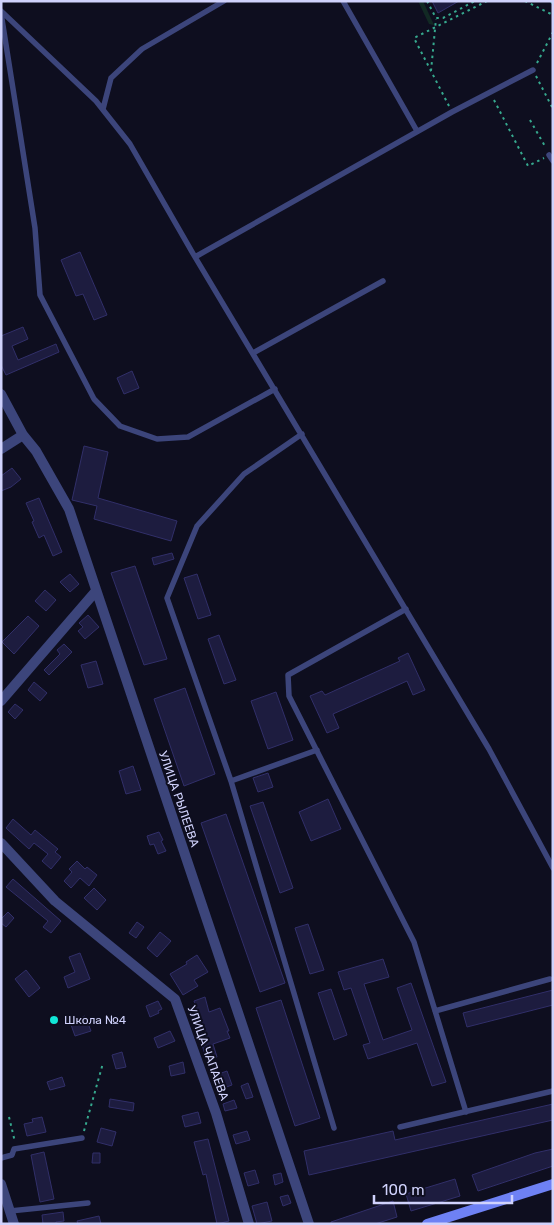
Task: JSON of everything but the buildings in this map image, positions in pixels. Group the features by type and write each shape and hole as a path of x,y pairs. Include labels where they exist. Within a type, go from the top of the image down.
{"main road":[{"path":"427,1224 553,1184"}],"street":[{"name":"УЛИЦА РЫЛЕЕВА","path":"1,394 23,435 36,451 69,508 309,1224"},
{"path":"1,449 23,435"},
{"path":"1,700 96,591"},
{"name":"УЛИЦА ЧАПАЕВА","path":"1,844 55,901 175,999 216,1113 249,1224"},
{"path":"1,1184 14,1224"}],"lane":[{"path":"103,109 111,78 142,48 224,1"},
{"path":"343,1 417,131"},
{"path":"1,12 96,101 130,144 195,257 489,749 553,868"},
{"path":"1,12 35,228 40,295 94,399 120,426 157,438 188,437 275,389"},
{"path":"195,257 417,131 533,70"},
{"path":"549,155 553,161"},
{"path":"253,353 383,281"},
{"path":"302,434 244,474 197,526 167,598 231,781 334,1128"},
{"path":"406,609 288,675 289,696 414,942 466,1112"},
{"path":"231,781 317,750"},
{"path":"436,1011 550,979"},
{"path":"400,1127 553,1091"},
{"path":"1,1158 12,1155 14,1149 82,1138"},
{"path":"10,1211 88,1203"}],"path":[{"path":"427,1 436,18 431,71"},
{"path":"436,18 443,18 476,1 479,5"},
{"path":"452,112 414,38 487,1"},
{"path":"525,1 553,15"},
{"path":"551,1 553,5"},
{"path":"430,7 434,5"},
{"path":"553,32 533,70 553,109"},
{"path":"490,92 528,166 549,155 530,120"},
{"path":"82,1138 103,1063"},
{"path":"9,1117 15,1143 14,1149"}],"green space":[{"path":"418,1 423,1 434,25 429,24"}],"place":[{"name":"Школа №4","path":"54,1020"}]}
